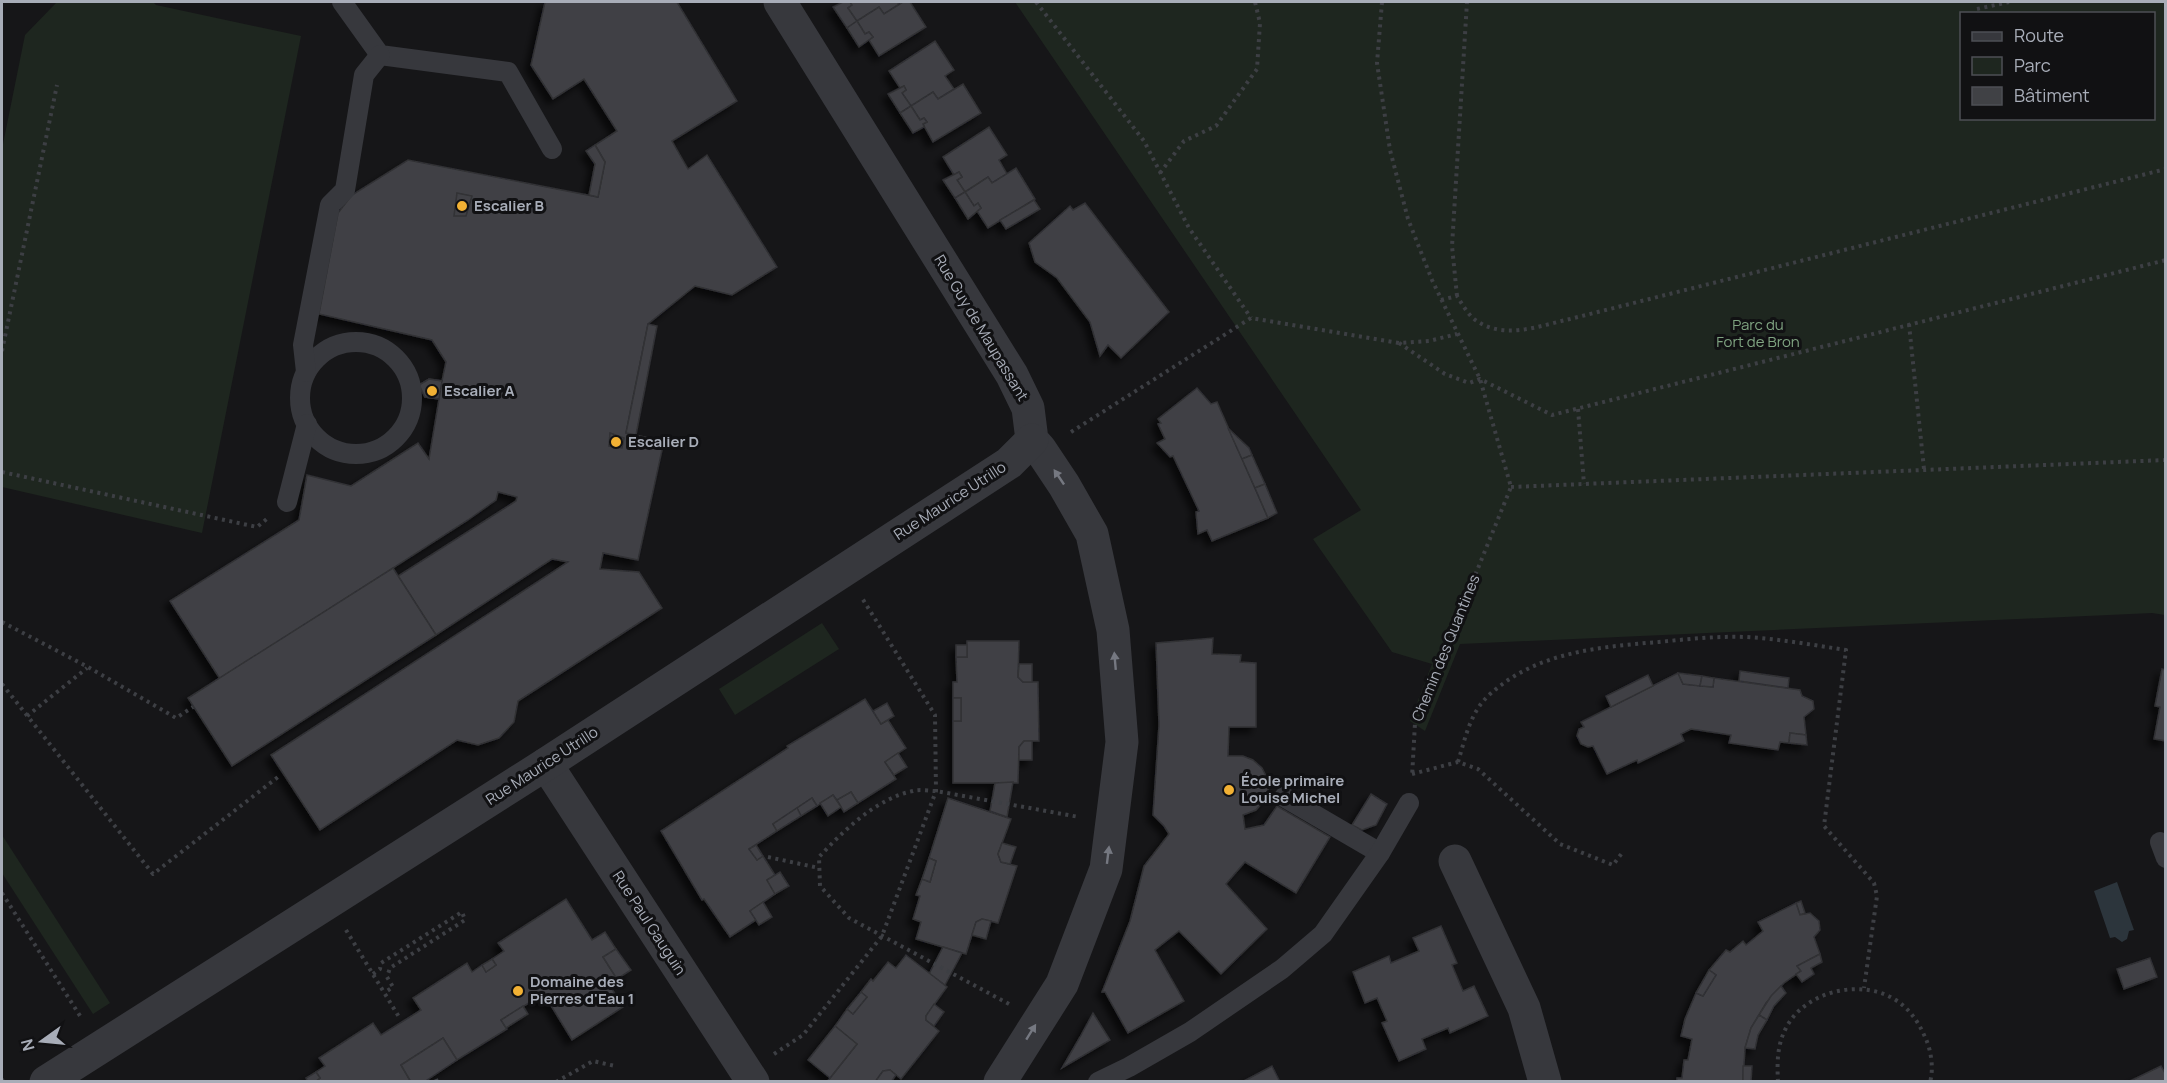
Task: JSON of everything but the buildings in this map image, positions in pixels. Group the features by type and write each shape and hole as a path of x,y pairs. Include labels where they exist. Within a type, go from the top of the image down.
{"street":[{"name":"Rue Guy de Maupassant","path":"780,2 1012,375 1028,408 1032,440 1064,485 1092,534 1110,619 1122,742 1106,869 1062,984 1000,1082"},
{"name":"Rue Maurice Utrillo","path":"46,1082 546,764 1009,463 1032,440"},
{"name":"Rue Paul Gauguin","path":"546,764 750,1077"},
{"path":"1455,861 1524,1008 1545,1082"}],"lane":[{"path":"342,2 380,55 508,72 552,149"},
{"path":"306,372 316,359 331,348 347,342 365,342 382,348 396,358 407,374 412,392 411,411 403,429 390,443 373,451 354,454 335,450 319,439 307,424 302,407 301,390 306,372 303,345 330,205 345,190 364,75 380,55"},
{"path":"287,502 307,424"},
{"path":"1284,797 1380,853"},
{"path":"1098,1082 1190,1032 1282,969 1323,934 1380,853 1409,803"}],"path":[{"path":"1036,2 1144,141 1189,228 1251,318"},
{"path":"1040,7 1046,2"},
{"path":"1160,173 1184,141 1216,126 1257,69 1260,23 1255,2"},
{"path":"1382,2 1377,63 1390,150 1408,219 1441,300 1480,379 1511,487 2166,460"},
{"path":"1467,2 1452,246 1457,296 1473,318 1491,329 1514,332 1593,314 2166,169"},
{"path":"1977,9 2009,2"},
{"path":"2,351 57,85"},
{"path":"1399,343 1445,374 1469,383 1480,379 1552,415 2166,260"},
{"path":"1441,300 1457,296"},
{"path":"1071,432 1251,318 1399,343 1429,341 1457,334"},
{"path":"1909,324 1924,469"},
{"path":"1578,409 1584,484"},
{"path":"2,472 257,527 287,502"},
{"name":"Chemin des Quantines","path":"1409,803 1415,723 1511,487"},
{"path":"750,1077 803,1035 882,936 936,791 935,715 844,570"},
{"path":"2,622 88,667 176,718 194,707"},
{"path":"1458,762 1470,723 1487,697 1517,673 1544,662 1595,647 1710,637 1748,637 1846,650 1824,826 1874,883 1877,896 1864,988"},
{"path":"27,716 88,667"},
{"path":"2,684 153,874 278,777"},
{"path":"1412,774 1458,762 1478,769 1560,844 1613,865 1622,853"},
{"path":"1039,1019 849,918 820,886 819,857 844,830 890,798 914,790 936,791 1112,823"},
{"path":"768,857 819,868"},
{"path":"2,893 101,1048"},
{"path":"329,901 399,1017"},
{"path":"373,974 380,969 381,963 462,912 465,920 390,968 387,977 393,987 384,993"},
{"path":"1778,1082 1776,1056 1786,1027 1806,1004 1833,990 1864,988 1893,998 1916,1018 1930,1046 1932,1076 1930,1082"},
{"path":"556,1082 593,1061 615,1066"}],"green space":[{"path":"57,2 153,2 156,5 301,36 202,533 2,487 2,149 25,35"},
{"name":"Parc du Fort de Bron","path":"1015,2 2165,2 2165,615 2152,613 1460,644 1425,731 1410,721 1432,664 1392,652 1313,539 1361,510"},
{"path":"822,623 839,649 735,715 719,689"},
{"path":"2,835 110,1003 93,1014 2,873"}],"shaded area":[{"path":"2117,882 2134,930 2129,931 2127,939 2122,942 2115,937 2110,938 2094,891"}],"place":[{"name":"Escalier B","path":"462,206"},
{"name":"Escalier A","path":"432,391"},
{"name":"Escalier D","path":"616,442"},
{"name":"École primaire Louise Michel","path":"1229,790"},
{"name":"Domaine des Pierres d'Eau 1","path":"518,991"}]}
